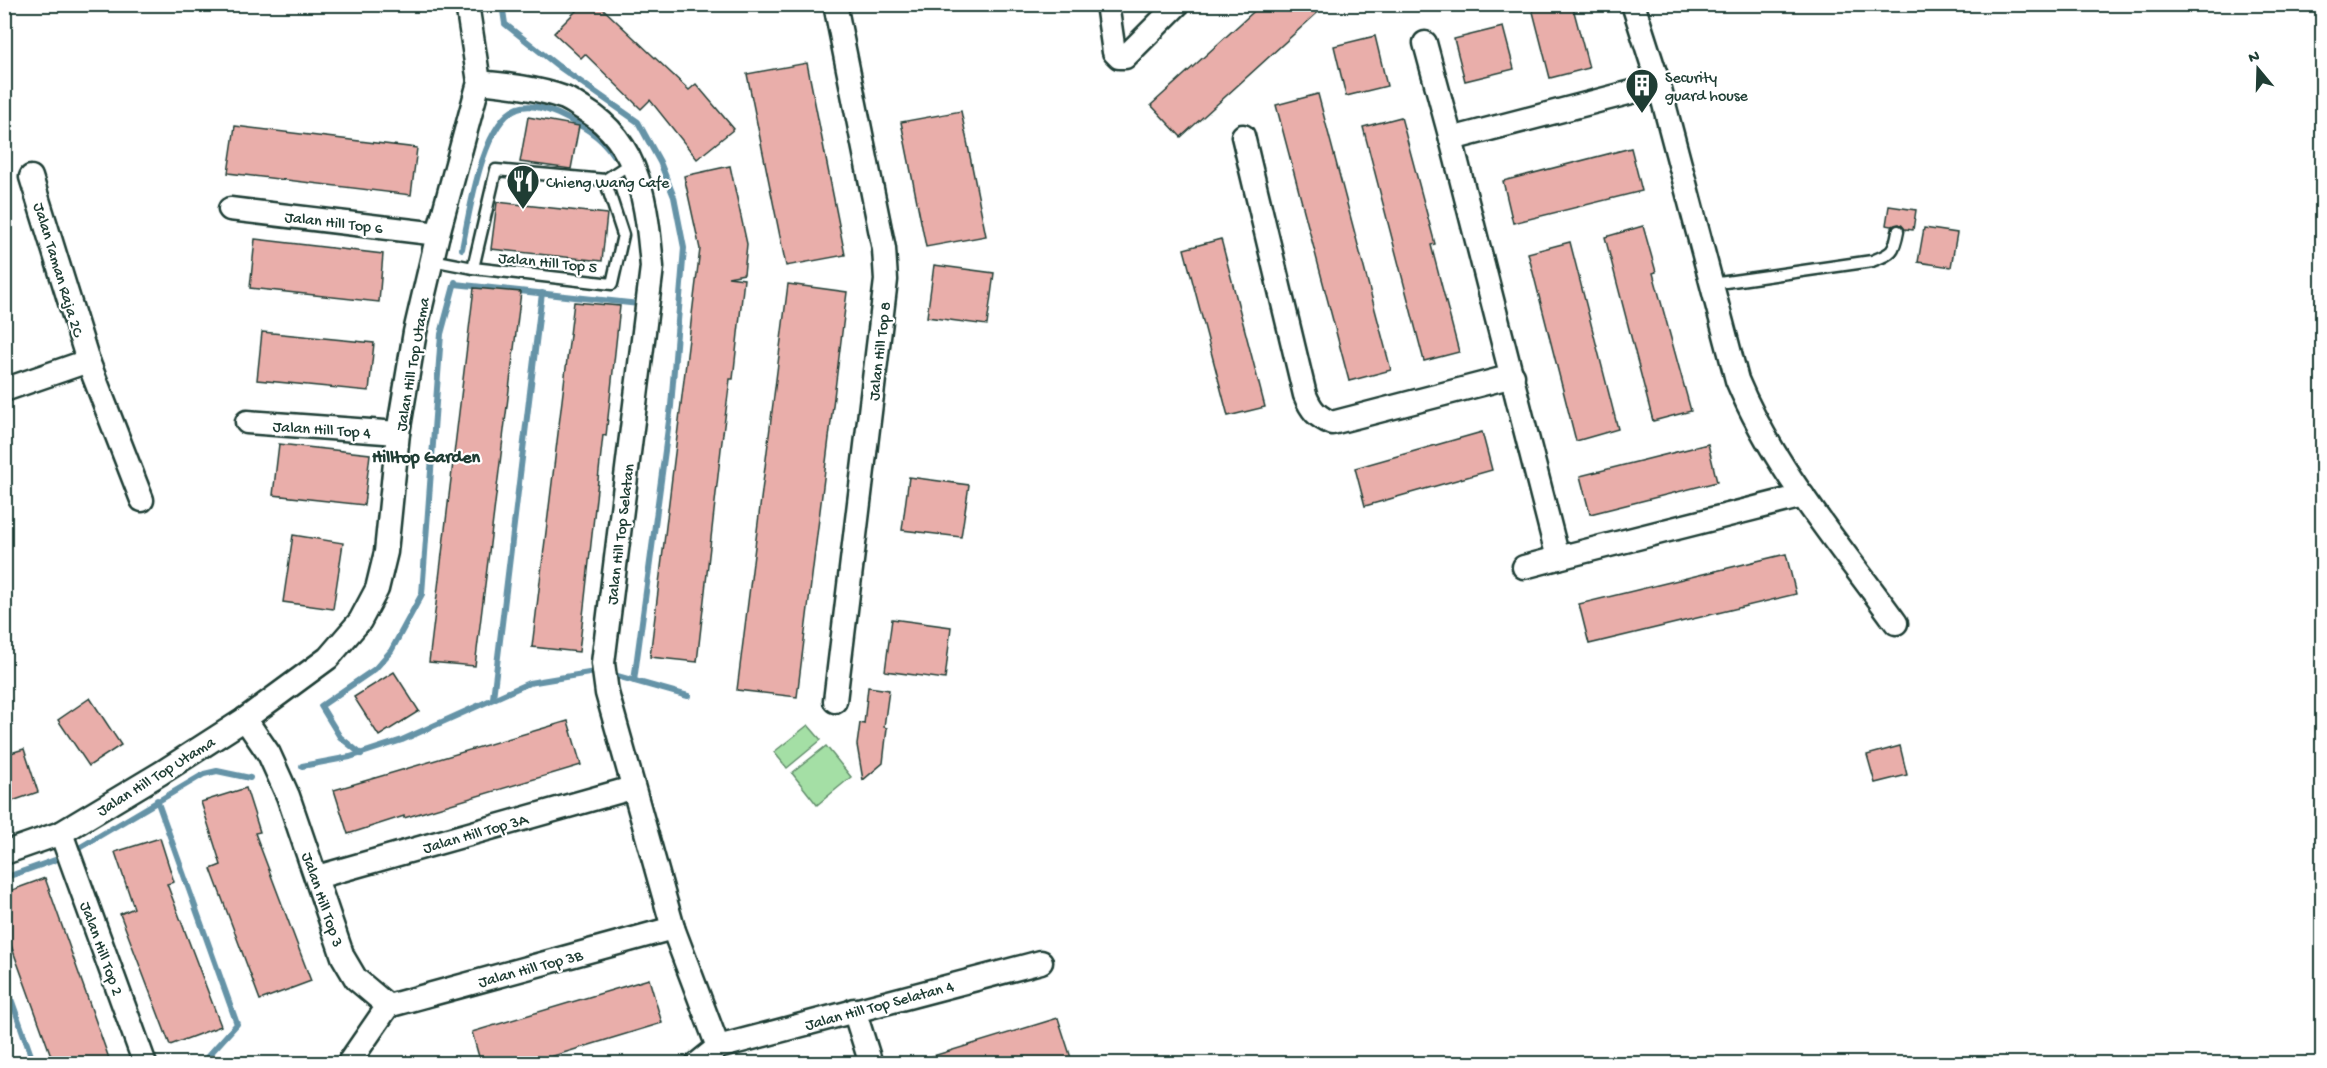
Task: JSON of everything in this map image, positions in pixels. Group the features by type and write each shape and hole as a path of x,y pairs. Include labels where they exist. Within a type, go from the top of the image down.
{"street":[{"name":"Jalan Hill Top Utama","path":"4,853 61,833 245,719 328,658 360,621 377,589 386,552 398,433 415,332 438,234 479,82 467,4"},
{"name":"Jalan Hill Top 8","path":"835,4 884,249 886,280 835,700"},
{"path":"1107,4 1114,52 1119,57 1125,57 1178,4"},
{"path":"1633,4 1659,86 1737,380 1751,414 1803,496 1896,622"},
{"path":"1425,43 1513,376 1558,558"},
{"name":"Jalan Hill Top Selatan","path":"479,82 523,87 567,99 601,119 617,137 642,191 652,267 603,663 607,693 632,788 673,928 718,1047"},
{"path":"1451,139 1659,86"},
{"path":"1243,135 1305,395 1310,408 1319,418 1332,423 1513,376"},
{"name":"Jalan Taman Raja 2C","path":"31,177 88,361 142,500"},
{"name":"Jalan Hill Top 6","path":"230,209 438,234"},
{"path":"4,390 88,361"},
{"name":"Jalan Hill Top 4","path":"247,422 398,433"},
{"path":"1524,567 1803,496"},
{"name":"Jalan Hill Top 3","path":"245,719 269,754 288,796 343,957 356,980 388,1006"},
{"name":"Jalan Hill Top 3A","path":"317,876 632,788"},
{"name":"Jalan Hill Top 2","path":"61,833 145,1064"},
{"name":"Jalan Hill Top 3B","path":"388,1006 673,928"},
{"name":"Jalan Hill Top Selatan 4","path":"718,1047 1041,962"},
{"path":"348,1064 388,1006"},
{"path":"854,1010 871,1064"},
{"path":"697,1064 718,1047"}],"lane":[{"path":"605,180 631,163"},
{"name":"Jalan Hill Top 5","path":"496,170 605,180 623,235 612,284 473,268 496,170"},
{"path":"1712,284 1872,261 1889,254 1895,247 1898,231"},
{"path":"432,260 473,268"}],"green space":[{"path":"808,725 821,740 787,768 774,752"},
{"path":"826,746 851,777 817,805 792,773"}],"building":[{"path":"583,4 598,4 689,90 696,84 734,129 697,159 650,100 641,109 585,54 581,58 554,33"},
{"path":"1262,4 1327,4 1181,137 1151,105"},
{"path":"1531,4 1572,4 1589,68 1550,78"},
{"path":"1503,27 1514,69 1465,81 1454,39"},
{"path":"1375,36 1387,86 1346,96 1334,46"},
{"path":"807,63 845,255 786,266 747,74"},
{"path":"1318,94 1391,370 1349,381 1276,105"},
{"path":"961,111 986,236 926,247 901,122"},
{"path":"528,117 579,126 571,169 520,162"},
{"path":"1401,117 1435,244 1431,245 1459,352 1424,361 1363,127"},
{"path":"235,126 417,148 411,195 228,173"},
{"path":"1631,148 1642,191 1513,223 1503,181"},
{"path":"730,166 747,244 744,274 728,277 744,279 733,379 730,379 721,449 697,662 650,657 700,249 684,176"},
{"path":"497,202 607,214 602,261 491,249"},
{"path":"1889,206 1916,210 1913,230 1905,229 1899,224 1886,225"},
{"path":"1643,226 1656,272 1653,273 1691,411 1653,421 1605,237"},
{"path":"1924,228 1957,233 1951,267 1918,262"},
{"path":"255,239 383,254 379,302 250,288"},
{"path":"1221,239 1265,407 1228,416 1184,249"},
{"path":"1570,242 1618,429 1576,441 1528,253"},
{"path":"934,265 994,273 987,325 927,317"},
{"path":"788,284 847,292 797,697 737,690"},
{"path":"474,288 521,292 475,666 429,662"},
{"path":"574,302 620,306 579,652 532,647"},
{"path":"262,332 374,343 369,391 257,380"},
{"path":"1482,432 1492,470 1365,506 1355,468"},
{"path":"279,444 370,454 364,505 273,495"},
{"path":"1708,444 1717,482 1590,514 1580,476"},
{"path":"909,477 969,485 961,537 902,530"},
{"path":"293,535 343,543 333,609 283,602"},
{"path":"1786,554 1796,594 1589,644 1579,604"},
{"path":"892,619 951,627 945,679 885,671"},
{"path":"394,672 419,711 379,736 354,697"},
{"path":"868,687 889,690 884,727 887,728 883,763 863,780 857,745 860,723 864,724"},
{"path":"90,698 121,745 89,766 58,720"},
{"path":"568,721 581,765 348,834 334,790"},
{"path":"1900,746 1907,775 1875,783 1867,755"},
{"path":"24,749 38,792 4,804 4,755"},
{"path":"246,788 260,832 255,833 311,981 260,1000 211,869 221,865 201,802"},
{"path":"160,838 174,882 167,884 221,1026 170,1045 120,914 134,908 115,852"},
{"path":"45,878 111,1064 54,1064 4,926 4,893"},
{"path":"649,979 662,1023 527,1064 481,1064 472,1032"},
{"path":"1058,1018 1073,1064 921,1064 920,1060"}],"waterway":[{"path":"502,4 505,24 558,66 638,122 660,162 674,197 684,248 671,406 634,681"},
{"path":"462,249 473,193 486,149 506,116 518,108 539,107 566,118 596,136 613,155"},
{"path":"361,754 340,737 321,706 375,669 391,651 422,594 441,334 455,282"},
{"path":"455,284 639,304 638,308"},
{"path":"493,698 542,293"},
{"path":"302,766 350,757 402,740 529,683 595,672 596,667"},
{"path":"610,674 688,696"},
{"path":"79,848 204,774 217,771 250,778"},
{"path":"157,800 237,1024 201,1064"},
{"path":"4,878 55,860"},
{"path":"4,979 34,1064"}],"place":[{"name":"Security guard house","path":"1642,114"},
{"name":"Chieng Wang Cafe","path":"523,210"}],"district":[{"name":"Hilltop Garden","path":"426,456"}]}
